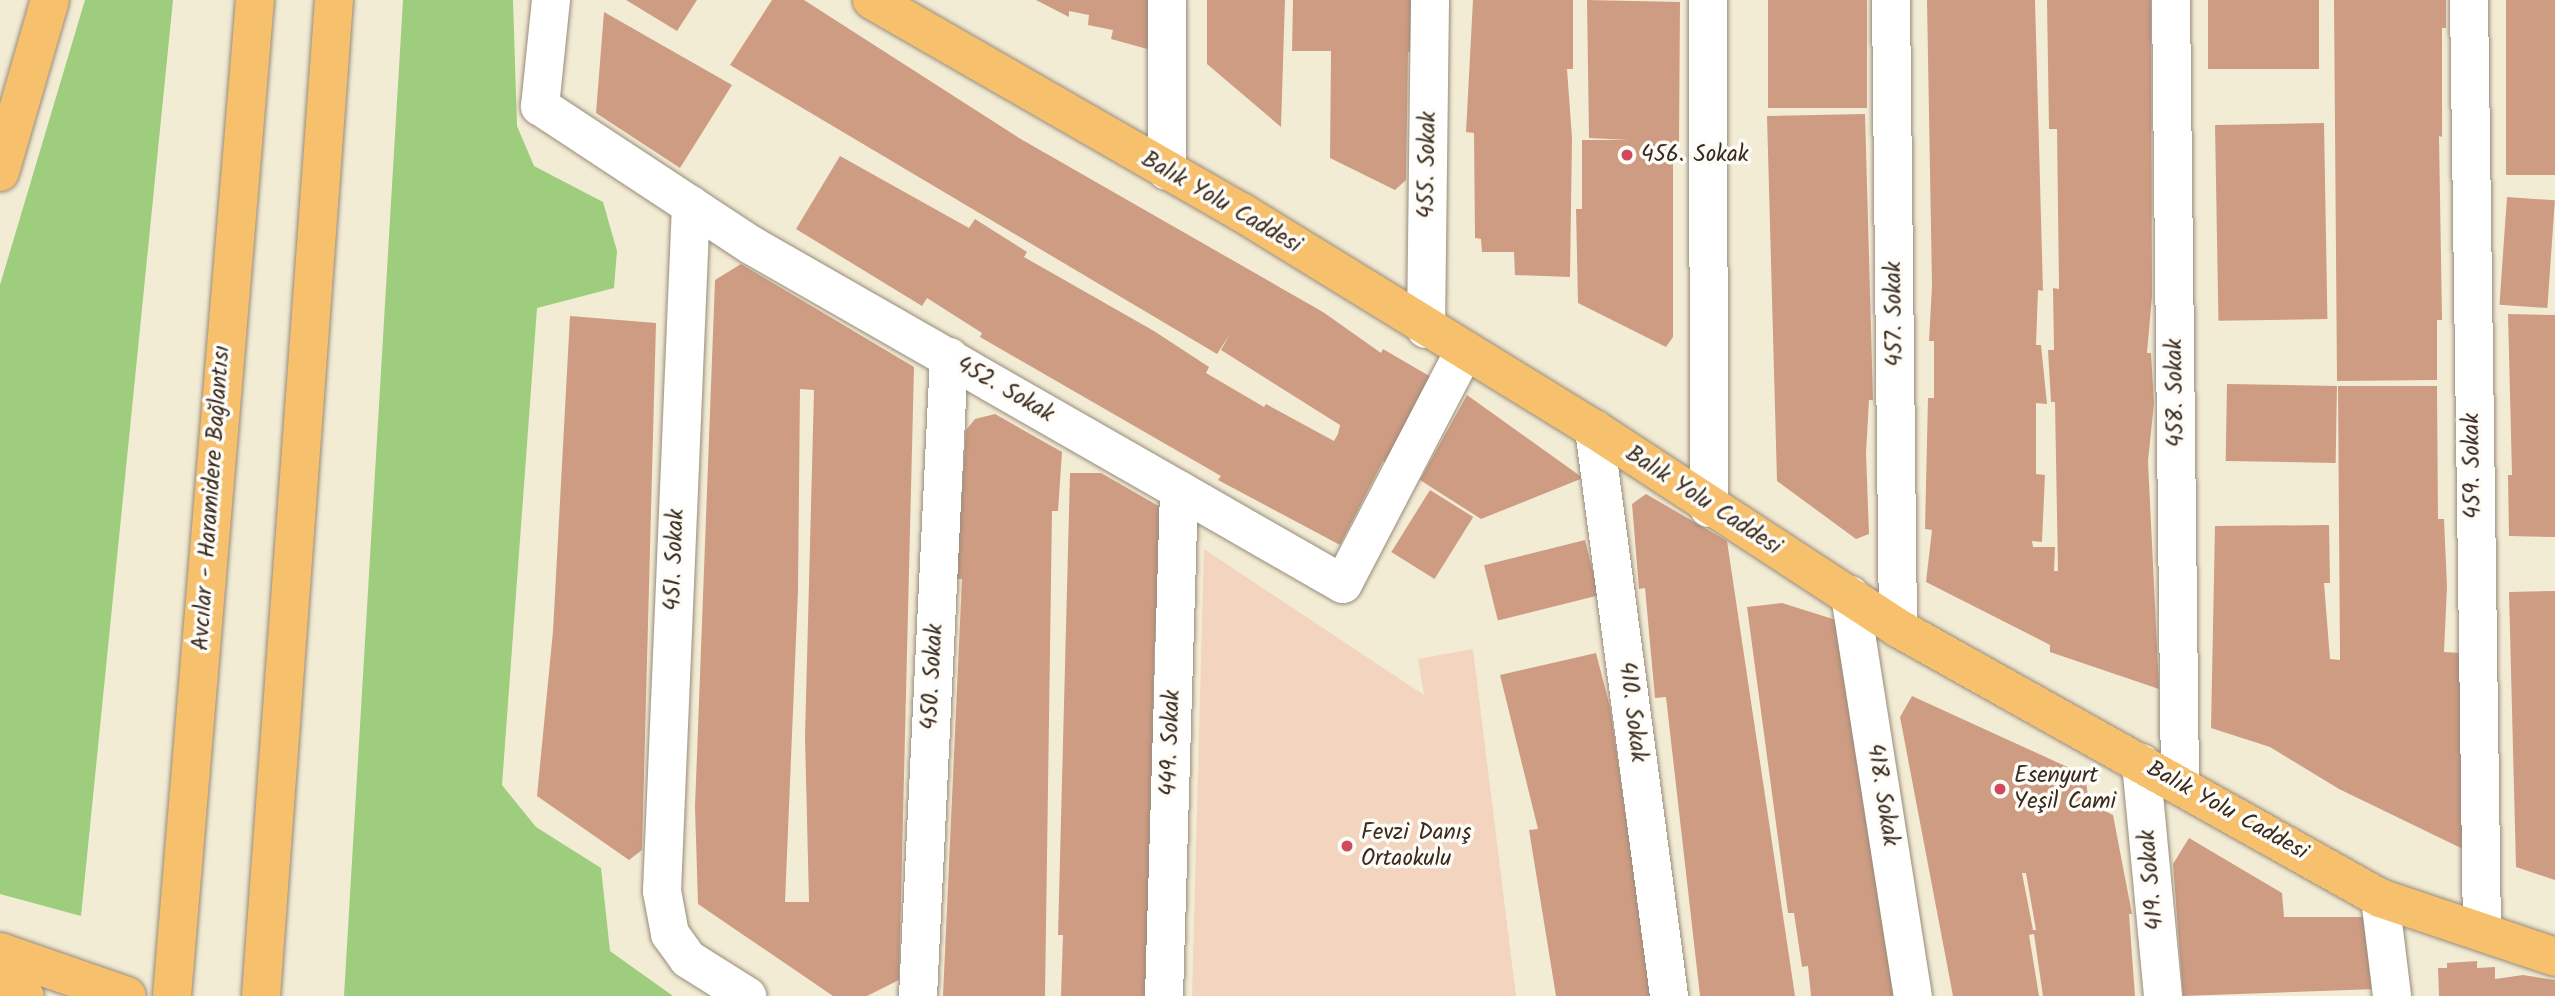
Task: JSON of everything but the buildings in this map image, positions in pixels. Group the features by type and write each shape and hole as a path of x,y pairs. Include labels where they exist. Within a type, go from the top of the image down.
{"main road":[{"path":"0,172 50,0"},
{"name":"Avcılar - Haramidere Bağlantısı","path":"172,996 255,0"},
{"path":"261,996 334,0"},
{"name":"Balık Yolu Caddesi","path":"881,2 1167,172 1241,212 1426,329 1594,429 1709,508 1850,595 1898,628 2380,898 2555,957"},
{"path":"0,951 127,996"},
{"path":"0,988 25,996"}],"street":[{"name":"452. Sokak","path":"551,0 540,106 751,245 1343,584 1464,352"},
{"path":"1167,0 1167,172"},
{"name":"455. Sokak","path":"1426,329 1430,0"},
{"path":"1708,0 1709,508"},
{"name":"457. Sokak","path":"1891,0 1898,628"},
{"name":"458. Sokak","path":"2171,0 2180,785"},
{"name":"459. Sokak","path":"2469,0 2482,932"},
{"name":"451. Sokak","path":"691,205 665,914 670,934 688,959 747,996"},
{"name":"450. Sokak","path":"918,996 948,358"},
{"name":"410. Sokak","path":"1594,429 1669,996"},
{"name":"449. Sokak","path":"1164,996 1179,489"},
{"name":"418. Sokak","path":"1850,595 1913,996"},
{"name":"419. Sokak","path":"2141,763 2163,996"},
{"path":"2380,898 2392,996"}],"shaded area":[{"name":"Fevzi Danış Ortaokulu","path":"1204,549 1424,695 1418,659 1473,649 1516,996 1192,996"}],"green space":[{"path":"85,0 173,0 81,916 0,894 0,285"},
{"path":"403,0 513,0 517,126 534,166 603,202 617,251 614,288 537,308 502,785 536,827 601,868 610,951 673,996 344,996"}],"place":[{"name":"456. Sokak","path":"1627,155"},
{"name":"Esenyurt Yeşil Cami","path":"2000,789"},
{"name":"Fevzi Danış Ortaokulu","path":"1347,846"}]}
